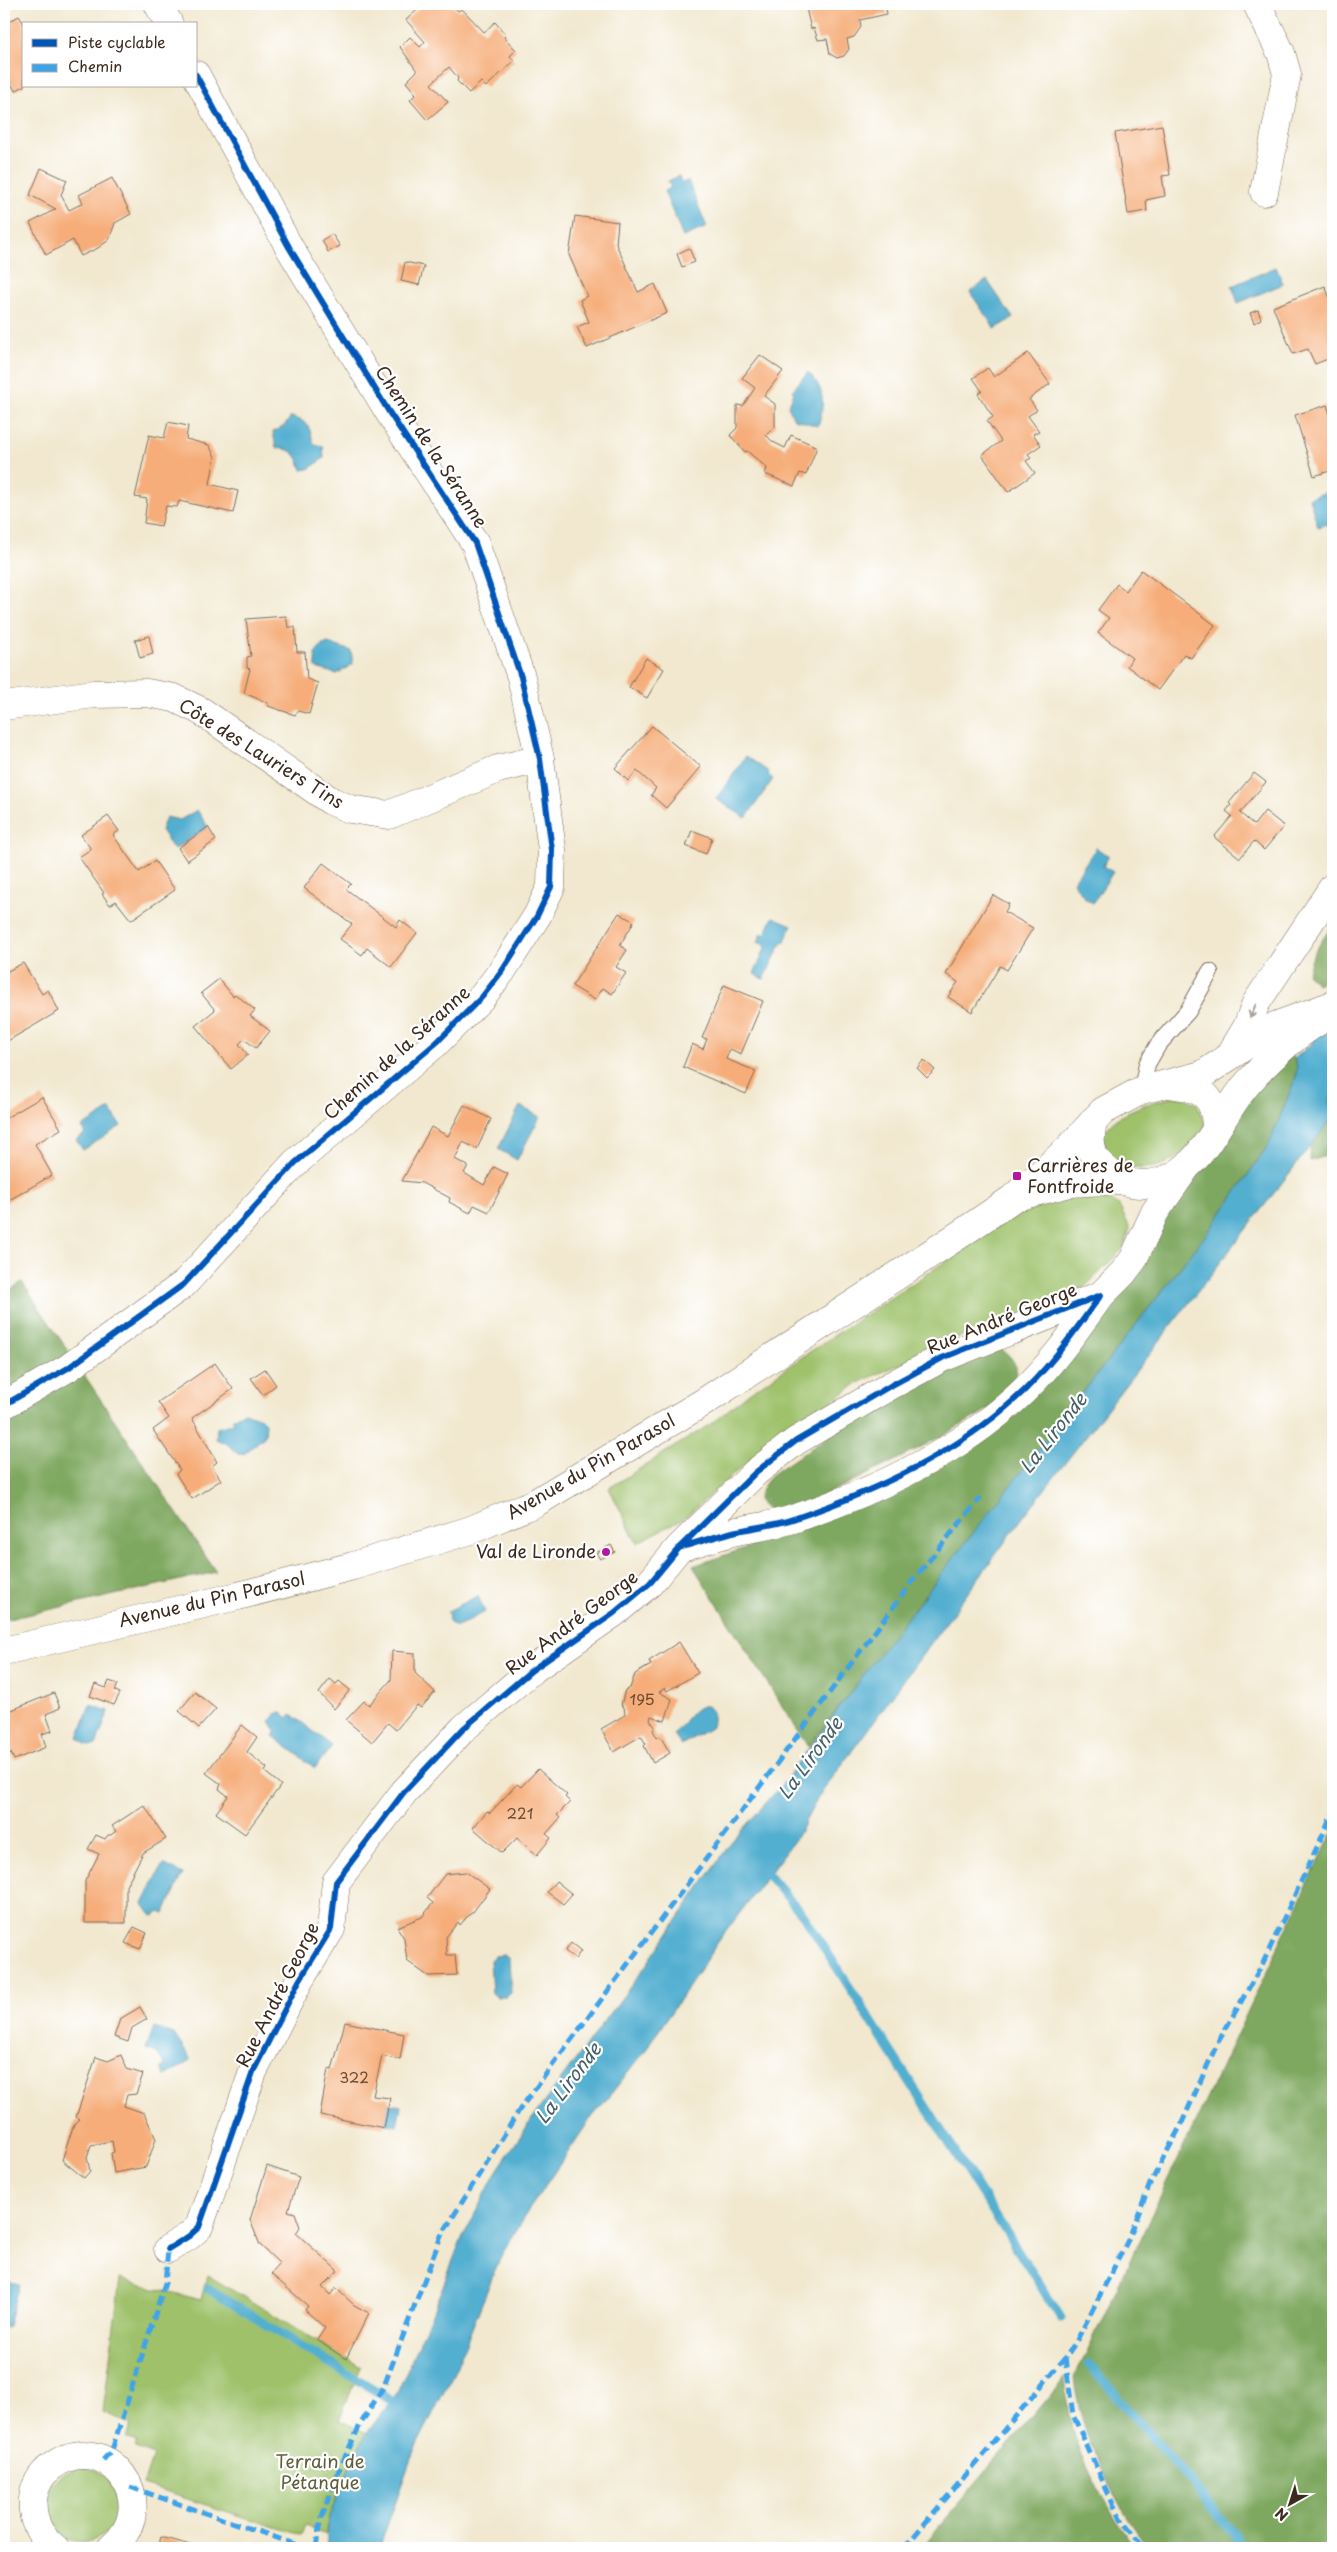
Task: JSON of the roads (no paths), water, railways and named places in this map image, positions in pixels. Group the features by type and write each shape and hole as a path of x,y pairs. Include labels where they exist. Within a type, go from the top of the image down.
{"street":[{"path":"158,4 168,22"},
{"path":"1256,4 1281,53 1286,74 1264,192"},
{"name":"Chemin de la Séranne","path":"4,1405 68,1368 184,1284 295,1164 436,1043 482,997 537,916 551,887 552,850 540,759 521,678 475,543 390,412 289,247 198,79"},
{"name":"Côte des Lauriers Tins","path":"4,706 94,694 147,692 174,698 201,711 331,801 350,809 389,815 498,769 540,759"},
{"path":"1228,1057 1242,1036 1256,1003 1333,887"},
{"path":"1246,1085 1255,1066 1265,1054 1275,1026 1277,989 1287,954"},
{"path":"1129,1182 1154,1183 1185,1169 1200,1154 1216,1127 1246,1085 1279,1050 1333,1006"},
{"path":"1148,1231 1141,1198 1129,1182 1100,1164 1090,1146 1094,1120 1103,1111 1154,1087 1202,1074 1275,1026 1317,1018"},
{"path":"1154,1087 1192,1087 1205,1094 1216,1111 1216,1127"},
{"name":"Avenue du Pin Parasol","path":"4,1650 238,1596 353,1566 471,1530 535,1504 704,1402 1012,1199 1068,1149 1094,1120"},
{"name":"Rue André George","path":"679,1548 795,1518 864,1491 934,1457 989,1421 1015,1400 1059,1351 1101,1295 1123,1274 1148,1231 1155,1212 1185,1169"},
{"name":"Avenue du Pin Parasol","path":"1012,1199 1070,1183 1129,1182"},
{"name":"Rue André George","path":"168,2248 189,2236 199,2227 253,2072 299,1982 331,1929 336,1882 404,1792 464,1728 532,1670 614,1613 650,1583 679,1548 756,1472 796,1442 890,1386 942,1358 1101,1295"},
{"path":"55,2548 40,2533 36,2524 32,2505 33,2495 48,2470 64,2459 83,2455 93,2456 111,2464 125,2478 132,2497 132,2517 129,2526 124,2535 111,2548"}],"lane":[{"path":"1154,1087 1148,1064 1158,1045 1188,1011 1210,972"}],"water":[{"path":"679,176 681,183 688,181 707,227 683,237 664,191 671,188 668,181"},
{"path":"1276,267 1283,284 1238,303 1232,286"},
{"path":"987,280 1013,318 995,329 970,292"},
{"path":"808,372 818,384 822,397 822,411 818,426 794,419 788,406 794,393 792,391"},
{"path":"291,417 306,424 314,444 323,446 324,458 309,469 302,470 294,453 286,449 276,448 273,432 284,426"},
{"path":"1327,492 1333,513 1333,522 1318,527 1309,498"},
{"path":"328,643 351,651 353,664 337,674 316,668 315,653 321,646"},
{"path":"746,756 769,772 768,775 773,779 746,818 716,799"},
{"path":"197,810 208,827 174,850 161,830 166,817 180,820"},
{"path":"1096,848 1109,856 1103,866 1113,872 1093,903 1085,898 1073,882"},
{"path":"773,917 792,925 764,979 754,974 766,946 758,942 762,933 765,935"},
{"name":"La Lironde","path":"1333,973 1333,1093 1329,1100 1333,1117 1024,1516 819,1796 796,1838 718,1942 643,2054 589,2121 522,2220 500,2258 456,2368 413,2453 379,2548 326,2548 329,2516 353,2460 367,2433 397,2393 432,2314 459,2245 498,2169 539,2109 642,1971 732,1841 781,1786 885,1646 1212,1227 1269,1144 1296,1077 1297,1066 1294,1059 1312,1043"},
{"path":"520,1106 540,1117 517,1160 498,1149"},
{"path":"110,1109 121,1126 83,1150 76,1140 85,1134 82,1127"},
{"path":"245,1412 261,1418 266,1423 265,1436 244,1454 238,1454 227,1444 216,1439 217,1428 234,1423 232,1419"},
{"path":"478,1596 485,1612 456,1627 449,1622 448,1611"},
{"path":"90,1705 109,1711 96,1745 88,1746 78,1738"},
{"path":"702,1706 707,1706 712,1713 712,1727 681,1745 674,1734 691,1714"},
{"path":"276,1713 282,1713 288,1718 291,1714 332,1746 315,1768 273,1736 276,1731 270,1721"},
{"path":"163,1864 183,1874 164,1914 160,1912 154,1916 150,1914 143,1904"},
{"path":"504,1955 509,1959 511,1993 507,1997 497,1997 492,1993 490,1960 494,1956"},
{"path":"154,2027 174,2034 191,2060 166,2076 161,2068 165,2065 157,2053 146,2049"},
{"path":"370,2100 401,2106 397,2126 366,2119"},
{"path":"4,2280 19,2284 8,2326 4,2328"}],"waterway":[{"path":"761,1867 804,1916 1061,2318"},
{"path":"208,2289 400,2406"},
{"path":"1089,2364 1199,2492 1244,2548"}],"place":[{"name":"Carrières de Fontfroide","path":"1017,1176"},
{"name":"Val de Lironde","path":"606,1552"}],"park label":[{"name":"Terrain de Pétanque","path":"320,2472"}]}
